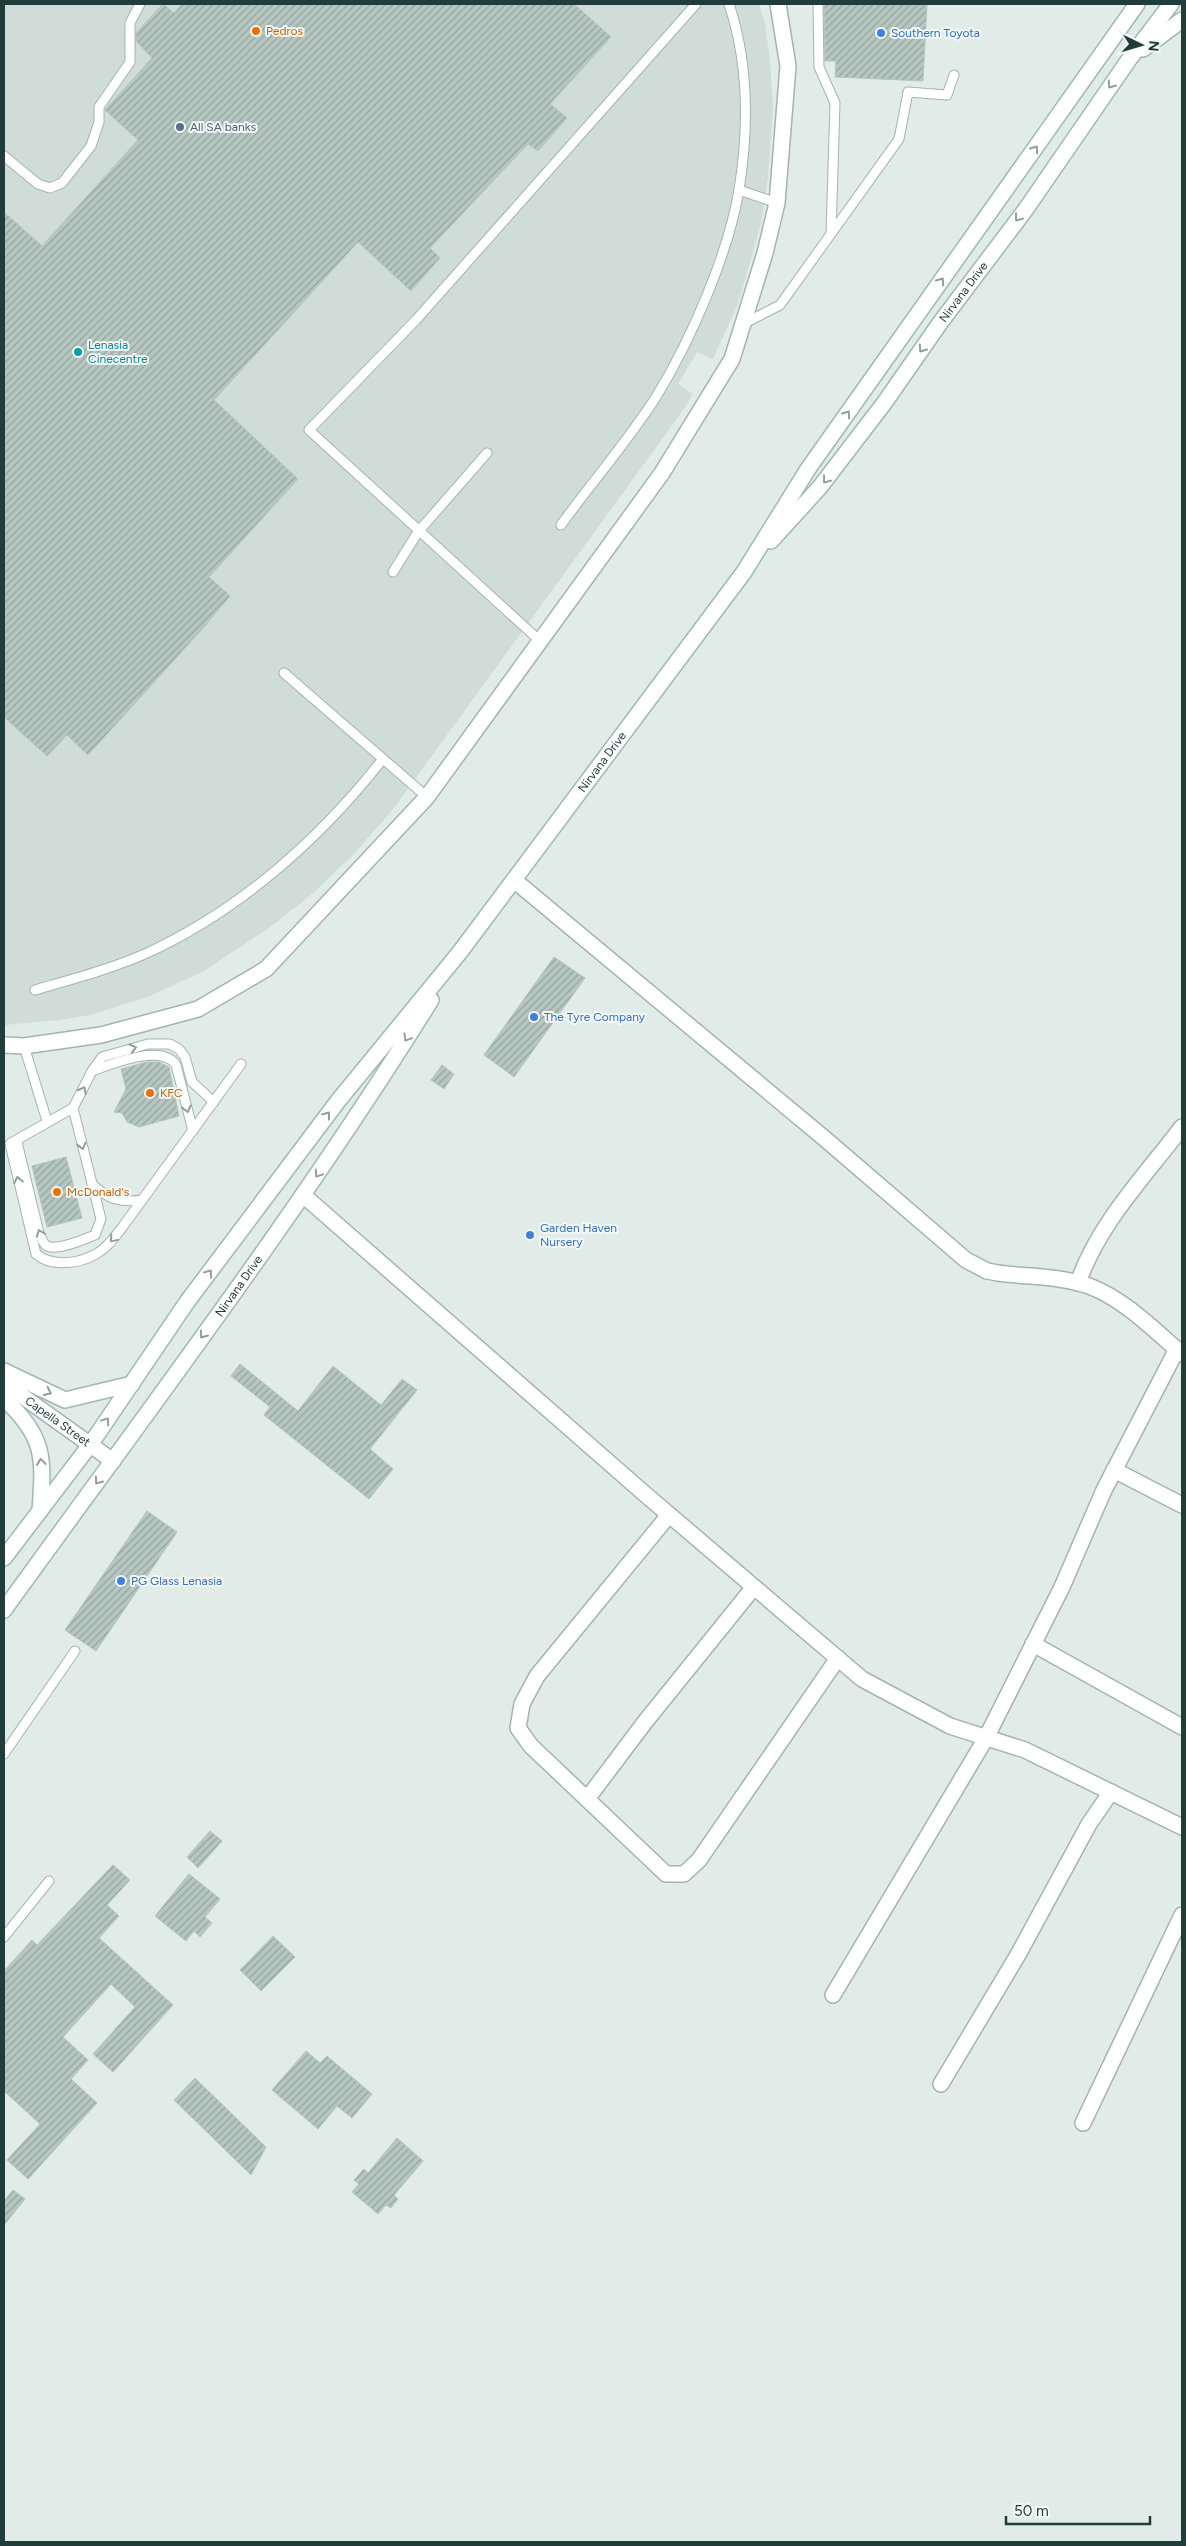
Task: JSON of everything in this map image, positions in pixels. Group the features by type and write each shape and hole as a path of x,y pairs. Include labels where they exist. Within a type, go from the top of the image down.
{"street":[{"path":"4,1046 24,1046 101,1035 198,1009 266,969 427,797 662,473 732,359 777,203 788,66 778,4"},
{"path":"1120,29 1129,4"},
{"name":"Nirvana Drive","path":"4,1558 90,1445 187,1302 338,1102 460,952 744,572 808,469 1138,4"},
{"name":"Nirvana Drive","path":"744,572 820,487 885,402 940,323 1026,208 1130,58 1171,4"},
{"path":"1130,58 1182,20"},
{"path":"514,880 824,1138 966,1260 987,1271 1078,1283 1109,1296 1180,1352 1114,1470 1062,1587 986,1738 833,1995"},
{"name":"Nirvana Drive","path":"4,1610 303,1195 382,1079 460,952"},
{"path":"1078,1283 1086,1259 1115,1214 1182,1127"},
{"path":"303,1195 669,1514 862,1679 941,1722 1024,1750 1182,1826"},
{"path":"4,1371 65,1400 132,1384"},
{"name":"Capella Street","path":"4,1383 113,1461"},
{"path":"4,1398 22,1416 32,1430 36,1440 42,1466 40,1511"},
{"path":"1114,1470 1182,1505"},
{"path":"669,1514 537,1676 522,1704 518,1728 531,1746 666,1874 684,1874 699,1860 838,1658"},
{"path":"587,1799 644,1722 754,1587"},
{"path":"1033,1644 1182,1728"},
{"path":"941,2084 1019,1953 1089,1824 1112,1792"},
{"path":"1083,2123 1182,1915"}],"lane":[{"path":"4,156 38,184 50,188 62,183 91,146 99,122 99,107 130,62 131,48 128,36 130,23 140,4"},
{"path":"540,641 418,532 309,430 416,320 696,4"},
{"path":"561,525 656,396 691,330 730,231 739,190 746,108 744,62 729,4"},
{"path":"818,4 819,66 835,103 831,234"},
{"path":"743,324 780,305 899,139 908,92 946,95 954,75"},
{"path":"739,190 777,203"},
{"path":"393,572 418,532 487,453"},
{"path":"284,673 382,760 427,797"},
{"path":"36,990 98,972 147,952 194,927 240,898 277,868 338,812 382,760"},
{"path":"8,1144 73,1108 92,1071 102,1058 148,1044 159,1042 170,1044 179,1049 185,1057 192,1082 214,1102"},
{"path":"24,1046 47,1121"},
{"path":"92,1071 143,1056 166,1056 172,1058 176,1065 193,1131"},
{"path":"8,1144 32,1245 36,1254 47,1261 68,1262 95,1255 108,1245 241,1064"},
{"path":"8,1144 39,1233 47,1246 62,1246 94,1235 101,1219 73,1108"},
{"path":"92,1184 105,1196 116,1200 142,1200"},
{"path":"4,1754 75,1651"},
{"path":"4,1938 49,1881"}],"shaded area":[{"path":"4,4 759,4 765,24 770,60 773,108 768,176 761,224 738,304 713,359 697,352 678,384 693,394 681,413 394,808 353,855 312,894 269,928 204,971 150,996 90,1015 4,1025"}],"building":[{"path":"163,4 174,13 182,4 574,4 611,37 550,104 567,118 538,151 528,144 430,248 440,258 411,291 358,242 214,400 298,479 209,577 230,596 204,627 88,755 67,735 47,756 4,717 4,212 42,246 138,140 105,110 152,58 136,41 136,33"},
{"name":"Southern Toyota","path":"824,4 927,5 923,81 835,77 836,61 825,61"},
{"name":"The Tyre Company","path":"554,957 585,978 514,1077 484,1055"},
{"name":"KFC","path":"147,1062 159,1062 169,1067 179,1116 139,1127 127,1122 122,1113 114,1112 126,1089 121,1069"},
{"path":"442,1065 454,1074 444,1089 431,1080"},
{"name":"McDonald's","path":"66,1157 82,1218 47,1227 32,1166"},
{"path":"240,1364 298,1411 333,1366 381,1405 402,1379 417,1390 370,1449 393,1469 369,1499 264,1415 270,1407 231,1376"},
{"name":"PG Glass Lenasia","path":"147,1511 177,1532 96,1651 65,1630"},
{"path":"210,1831 222,1841 198,1868 187,1857"},
{"path":"113,1865 130,1880 107,1905 119,1916 99,1938 173,2005 113,2072 93,2054 135,2007 111,1984 63,2037 88,2060 71,2079 97,2103 28,2179 7,2160 40,2124 4,2091 4,1971 32,1940 37,1945"},
{"path":"189,1874 220,1899 205,1917 212,1923 200,1937 194,1931 186,1941 155,1916"},
{"path":"273,1936 295,1957 261,1991 240,1970"},
{"path":"306,2051 320,2063 327,2056 372,2094 352,2118 337,2106 318,2129 272,2090"},
{"path":"195,2078 266,2147 251,2175 174,2100"},
{"path":"397,2138 423,2161 394,2195 398,2199 391,2208 386,2205 378,2214 352,2192 359,2184 354,2180 364,2169 368,2173"},
{"path":"13,2190 25,2199 4,2225 4,2201"}],"place":[{"name":"Pedros","path":"256,31"},
{"name":"Southern Toyota","path":"881,33"},
{"name":"All SA banks","path":"180,127"},
{"name":"Lenasia Cinecentre","path":"78,352"},
{"name":"The Tyre Company","path":"534,1017"},
{"name":"KFC","path":"150,1093"},
{"name":"McDonald's","path":"57,1192"},
{"name":"Garden Haven Nursery","path":"530,1235"},
{"name":"PG Glass Lenasia","path":"121,1581"}]}
